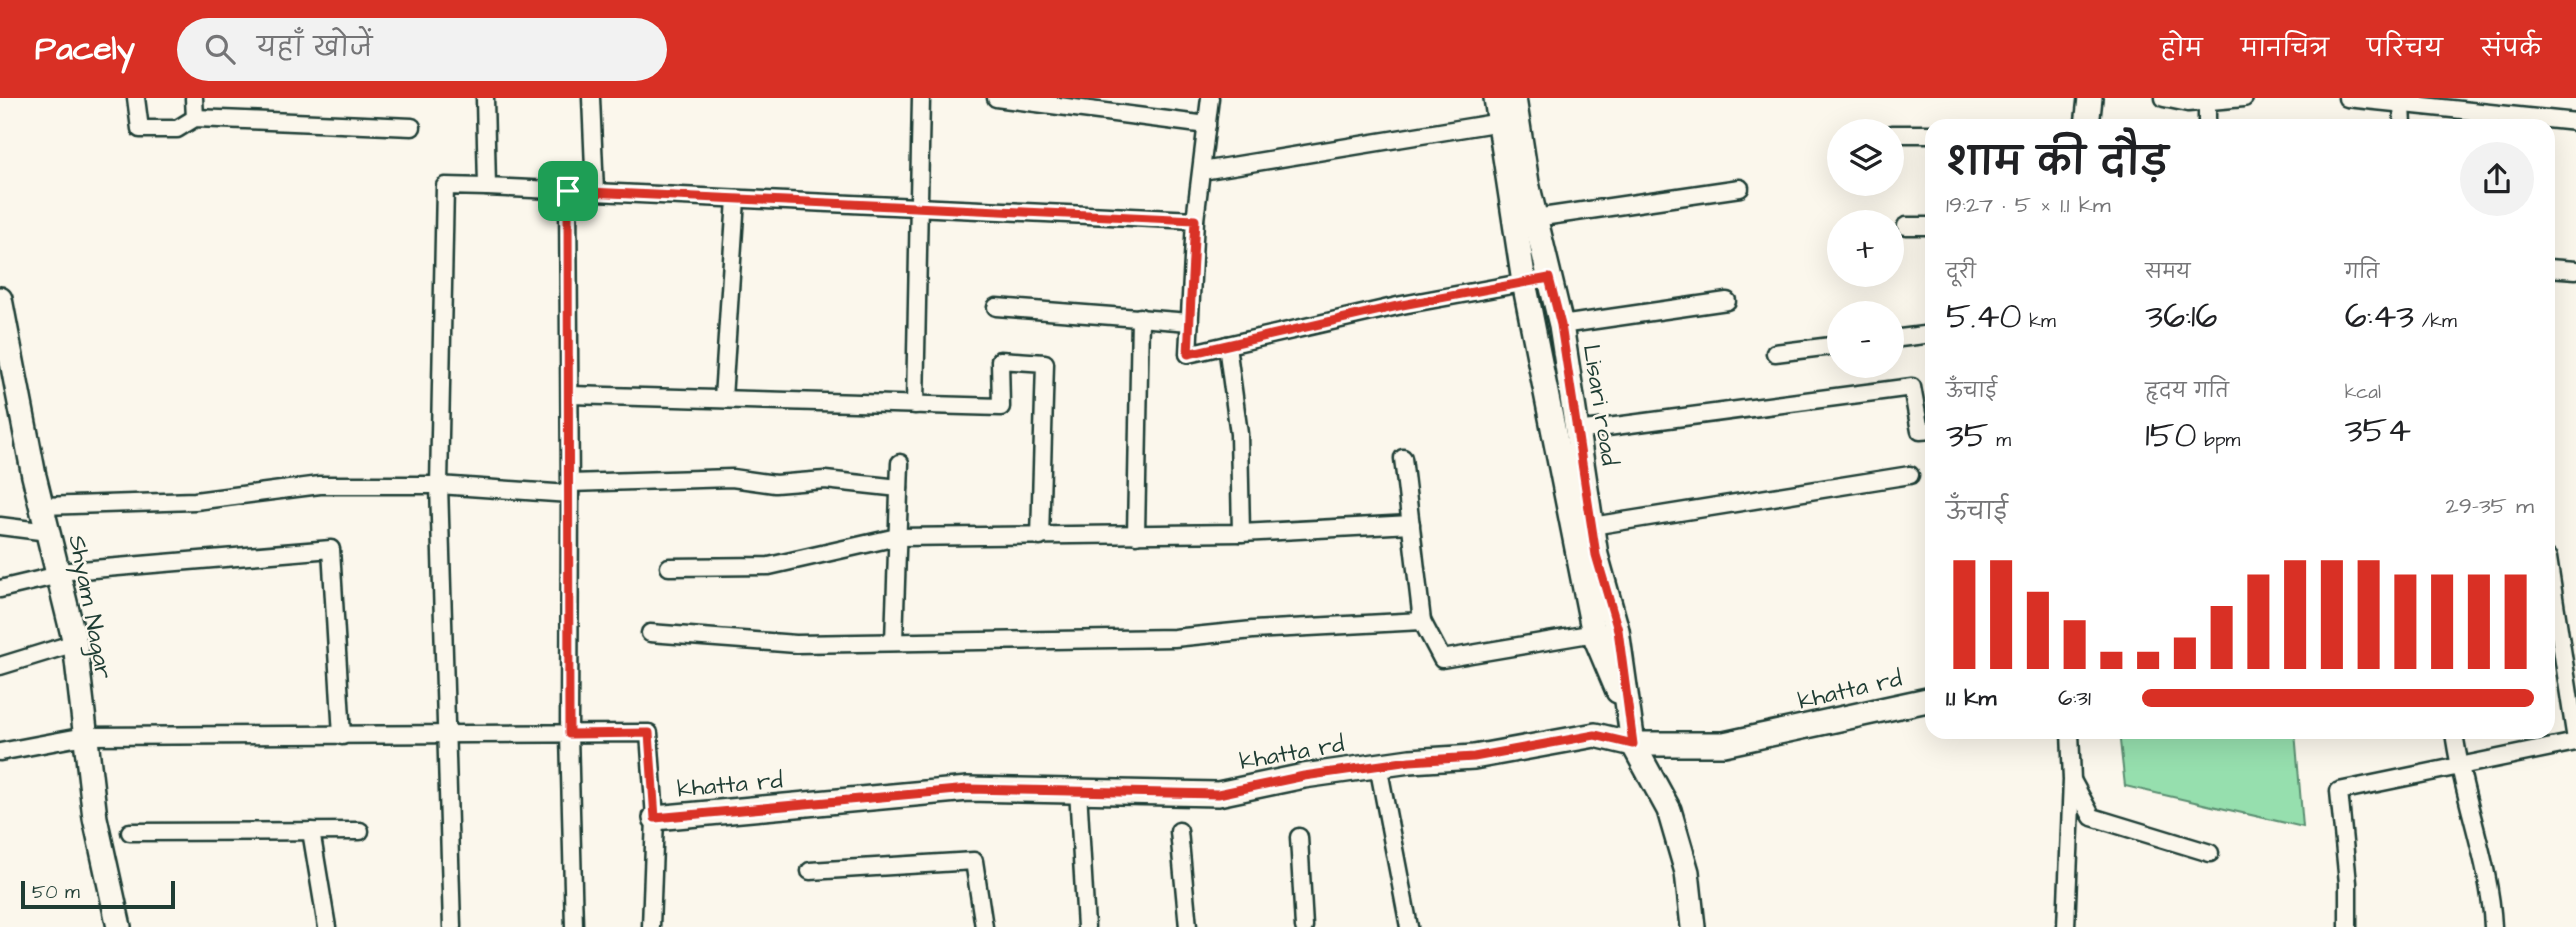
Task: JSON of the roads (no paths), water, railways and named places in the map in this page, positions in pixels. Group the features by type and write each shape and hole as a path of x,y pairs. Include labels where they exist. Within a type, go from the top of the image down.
{"street":[{"path":"136,98 140,129 177,129 195,118 412,127"},
{"path":"194,98 195,118"},
{"path":"485,98 488,187"},
{"path":"591,98 595,192"},
{"path":"915,405 921,98"},
{"path":"996,98 1207,125"},
{"path":"1210,98 1195,220 1188,354 1402,305 1549,278"},
{"name":"Lisari road","path":"1496,98 1511,113 1561,325 1596,555 1618,630 1633,744 1669,810 1687,872 1693,927"},
{"path":"2088,119 2090,98"},
{"path":"2165,98 2189,103 2244,98"},
{"path":"2347,98 2545,119"},
{"path":"2207,101 2207,119"},
{"path":"2402,105 2403,119"},
{"path":"1202,171 1511,113"},
{"name":"Lisari road","path":"1511,113 1524,282 1594,634 1630,720"},
{"path":"2555,120 2576,122"},
{"path":"1904,134 1925,134"},
{"path":"452,927 444,735 439,485 445,186 1195,220"},
{"path":"1535,218 1740,188"},
{"path":"568,191 569,734 574,927"},
{"path":"723,398 736,199"},
{"path":"1906,226 1925,226"},
{"path":"2555,268 2576,270"},
{"name":"Shyam Nagar","path":"0,299 42,506 75,643 94,818 120,927"},
{"path":"1561,325 1727,301"},
{"path":"996,307 1189,322"},
{"path":"1136,536 1140,317"},
{"path":"1904,337 1925,335"},
{"path":"1227,345 1239,434 1241,533"},
{"path":"1775,353 1827,346"},
{"path":"570,395 1001,407 1000,360 1045,363 1040,537"},
{"path":"1577,431 1912,387 1920,432 1925,431"},
{"path":"1403,458 1422,621 1442,659 1618,630"},
{"path":"894,641 900,463"},
{"path":"1592,526 1910,475"},
{"path":"42,506 195,501 320,485 570,488 732,478 775,484 825,480 899,488"},
{"path":"669,567 769,566 897,537 1136,536 1411,524"},
{"path":"0,526 48,532"},
{"path":"0,589 58,574 331,549 342,736"},
{"path":"2348,927 2348,883 2339,790 2576,741 2569,651 2555,589"},
{"path":"650,633 796,644 1174,638 1253,629 1422,621"},
{"path":"0,666 75,643"},
{"name":"khatta rd","path":"655,818 968,789 1218,794 1378,765 1474,757 1595,735 1633,744 1724,744 1925,701"},
{"path":"0,752 85,736 649,733 655,818 651,927"},
{"path":"2066,927 2072,780 2070,739"},
{"path":"2455,739 2459,766 2492,899 2493,927"},
{"path":"1378,765 1409,927"},
{"path":"2072,780 2092,817 2210,853"},
{"path":"1078,790 1086,927"},
{"path":"311,831 327,927"},
{"path":"130,832 360,831"},
{"path":"1179,831 1188,927"},
{"path":"1298,837 1304,927"},
{"path":"810,871 974,861 985,927"}]}
